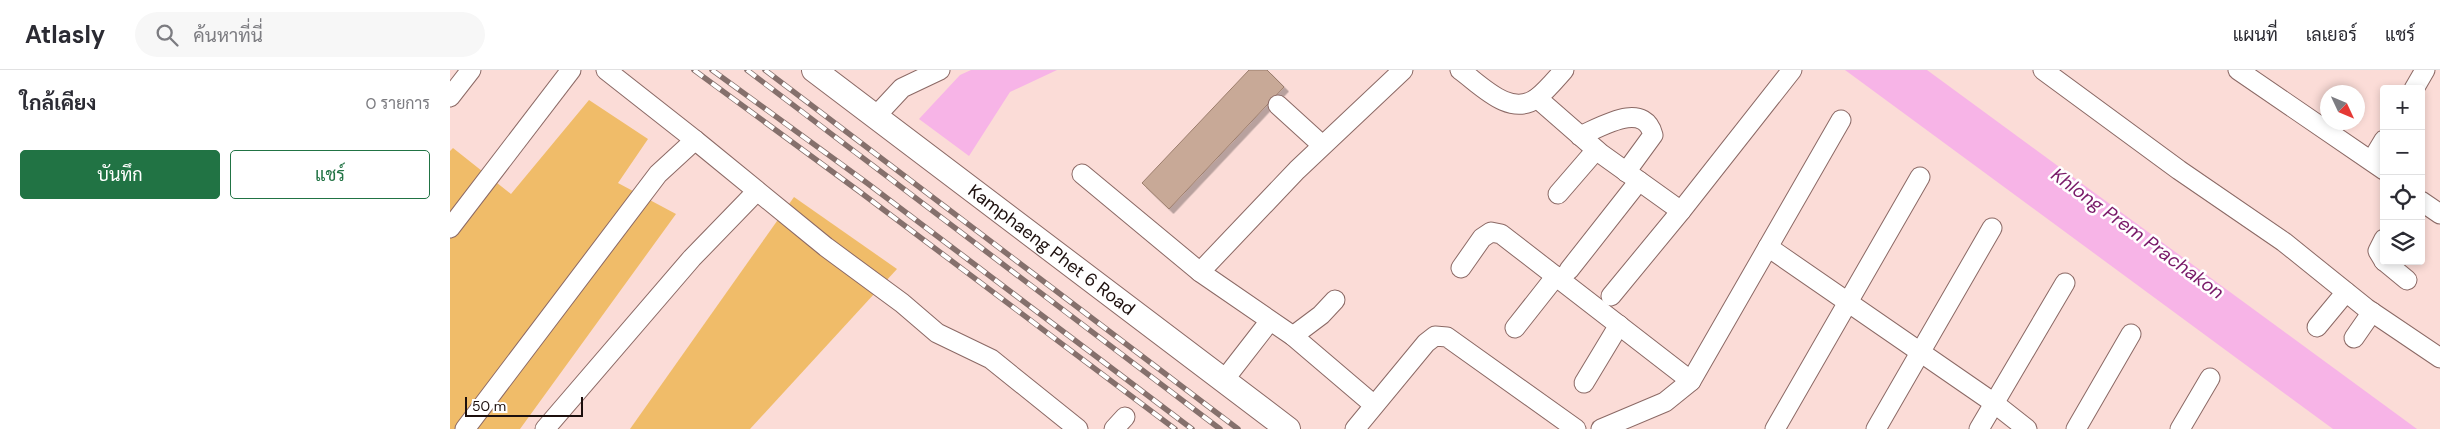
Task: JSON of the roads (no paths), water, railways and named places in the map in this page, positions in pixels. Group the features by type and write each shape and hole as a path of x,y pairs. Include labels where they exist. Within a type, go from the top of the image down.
{"main road":[{"name":"Kamphaeng Phet 6 Road","path":"814,70 1288,429"}],"street":[{"path":"450,97 471,70"},
{"path":"450,228 571,70"},
{"path":"606,70 826,247 902,303 937,333 991,359 1078,429"},
{"path":"875,117 902,88 940,70"},
{"path":"1200,272 1322,145 1403,70"},
{"path":"1460,70 1507,103 1520,106 1537,98 1564,70"},
{"path":"1611,296 1682,211 1792,70"},
{"path":"2043,70 2179,170 2284,242 2372,312 2440,358"},
{"path":"2238,70 2259,77 2378,165"},
{"path":"2416,85 2425,70"},
{"path":"1537,98 1596,150 1682,211"},
{"path":"1278,105 1322,145"},
{"path":"1515,328 1562,273 1633,176 1653,135 1651,127 1644,120 1630,116 1580,136"},
{"path":"1601,429 1664,402 1691,381 1841,120"},
{"path":"465,429 658,174 695,140"},
{"path":"1558,194 1596,150"},
{"path":"1082,174 1200,272 1269,322 1292,336 1374,406"},
{"path":"1775,429 1920,177"},
{"path":"545,429 692,258 758,191"},
{"path":"2425,204 2440,214"},
{"path":"1876,429 1992,228"},
{"path":"1461,268 1482,238 1492,232 1501,234 1562,273 1619,325 1691,381"},
{"path":"1768,247 2027,429"},
{"path":"2389,265 2407,280"},
{"path":"1979,429 2065,283"},
{"path":"2317,327 2346,292"},
{"path":"1292,336 1321,315 1335,300"},
{"path":"2354,338 2372,312"},
{"path":"1224,380 1269,322"},
{"path":"1584,383 1619,325"},
{"path":"2076,429 2131,334"},
{"path":"1355,429 1426,343 1434,336 1447,337 1576,429"},
{"path":"2180,429 2210,378"}],"water":[{"path":"971,70 1057,70 1010,92 969,156 919,119 960,75"},
{"name":"Khlong Prem Prachakon","path":"1845,70 1927,70 2417,429 2333,429"}],"railway":[{"path":"694,70 860,192 1175,429"},
{"path":"712,70 867,183 1192,429"},
{"path":"747,70 1220,429"},
{"path":"765,70 1238,429"}]}
